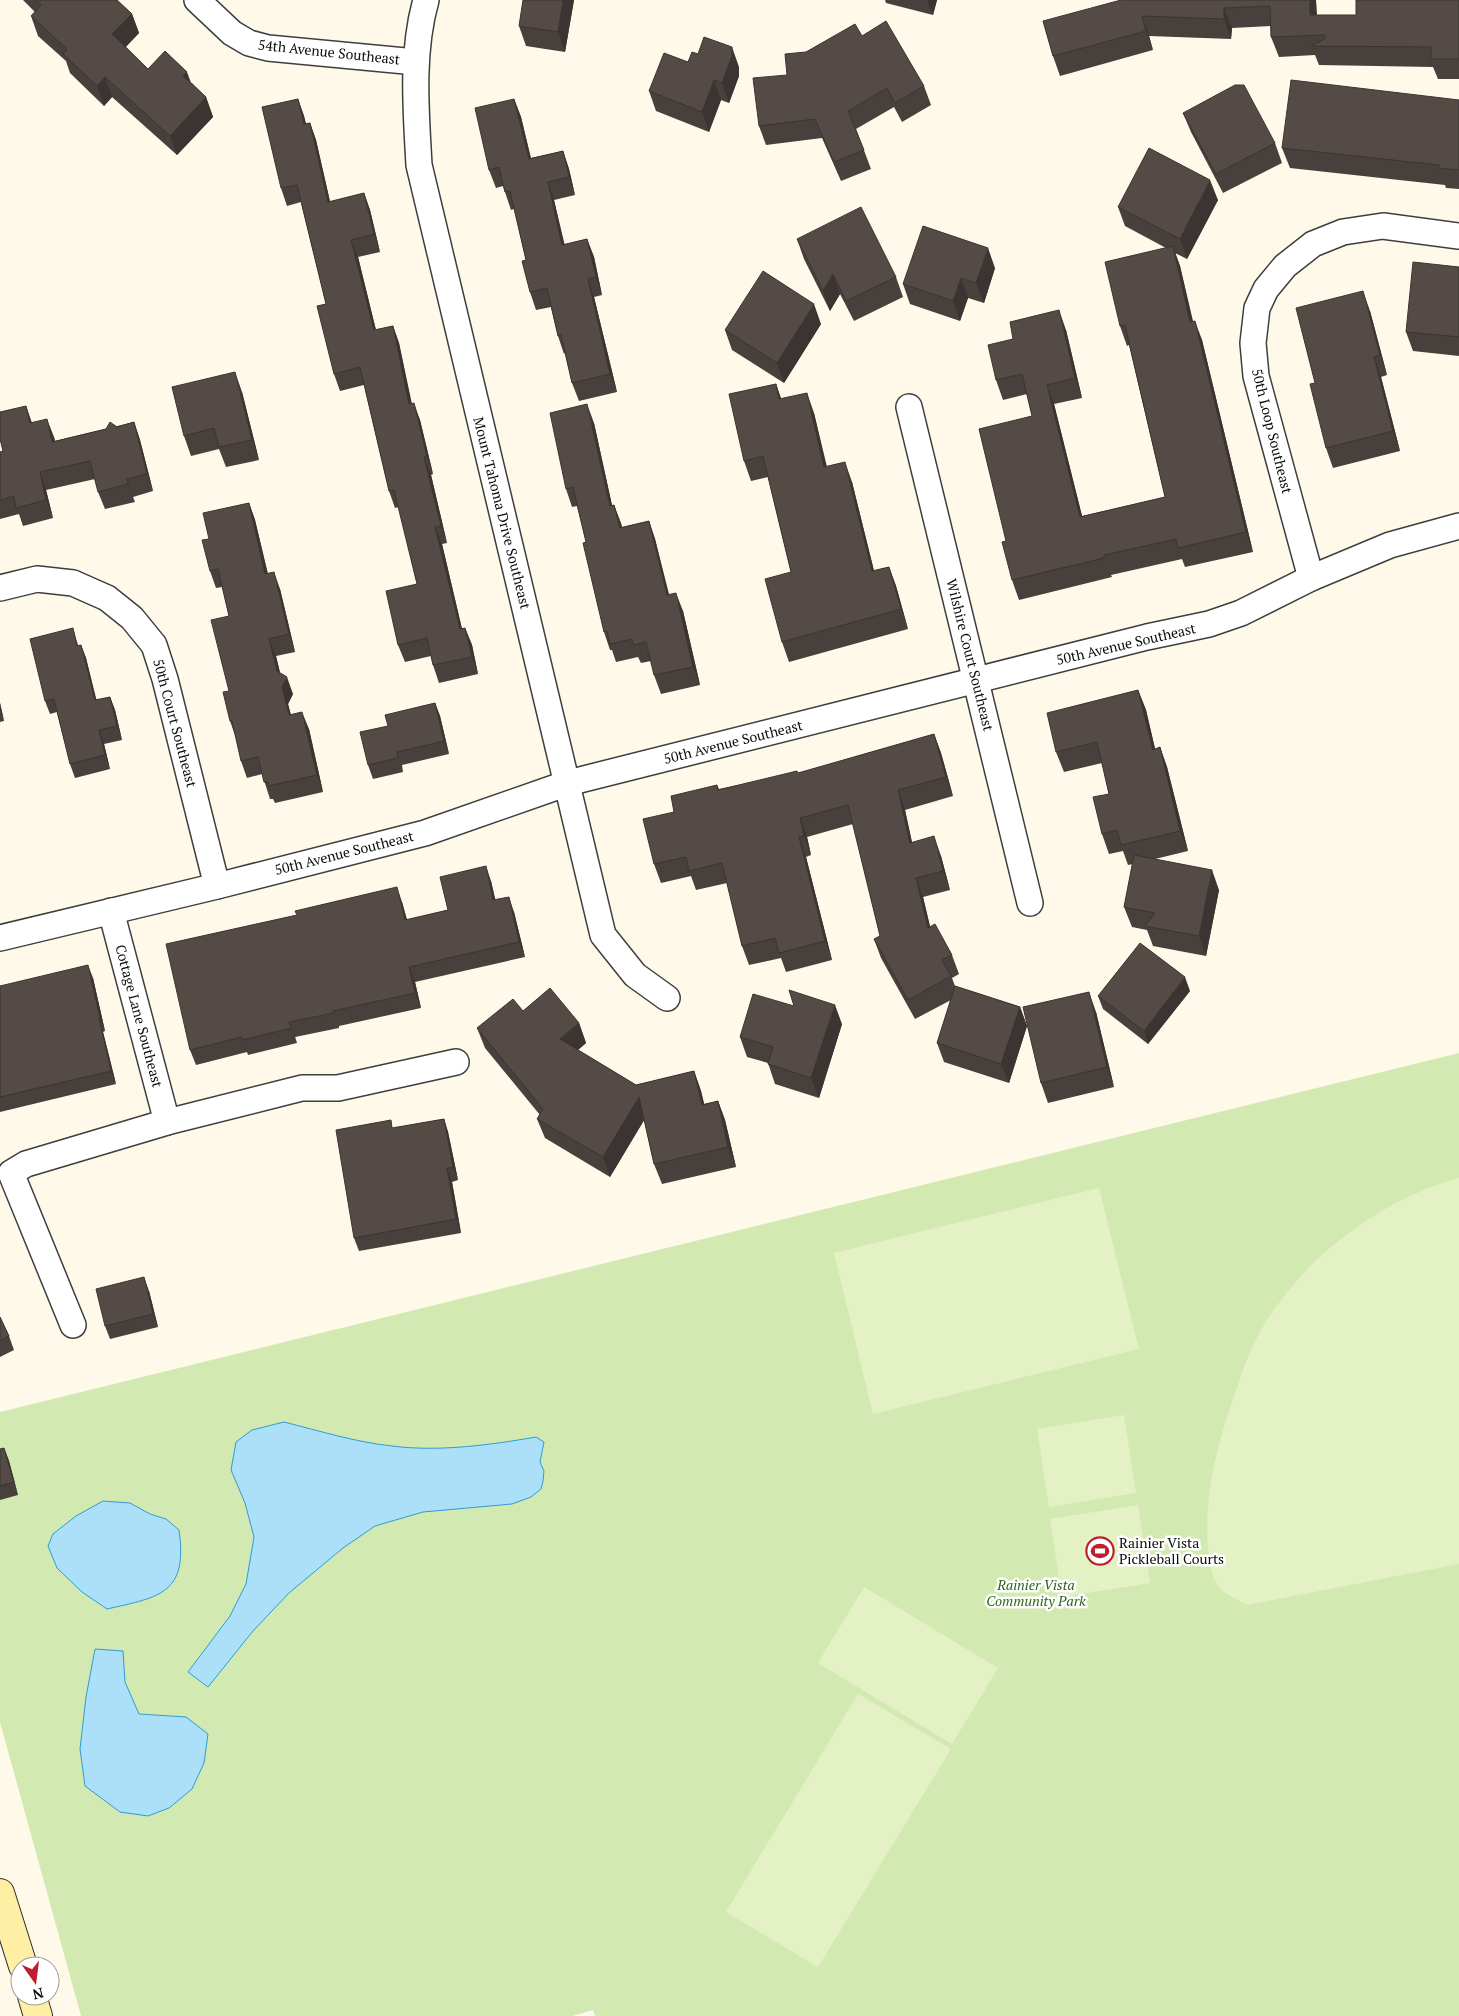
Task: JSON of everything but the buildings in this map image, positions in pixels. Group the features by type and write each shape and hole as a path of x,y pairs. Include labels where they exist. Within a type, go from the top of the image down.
{"main road":[{"path":"0,1893 19,1956"}],"street":[{"name":"54th Avenue Southeast","path":"197,0 232,32 249,43 268,48 416,62"},
{"name":"Mount Tahoma Drive Southeast","path":"426,0 421,18 416,62 418,137 423,184 603,935 635,975 667,998"},
{"name":"50th Loop Southeast","path":"1311,578 1256,376 1253,343 1257,308 1266,288 1285,266 1313,244 1343,232 1383,226 1459,236"},
{"name":"Wilshire Court Southeast","path":"910,407 1030,903"},
{"name":"50th Avenue Southeast","path":"0,938 218,886 425,832 568,783 1147,637 1209,624 1241,613 1311,578 1390,545 1459,526"},
{"name":"50th Court Southeast","path":"0,588 37,579 73,583 107,598 132,618 154,645 165,679 218,886"},
{"name":"Cottage Lane Southeast","path":"112,911 166,1122"},
{"path":"73,1325 11,1173 26,1164 166,1122 302,1088 338,1088 456,1062"}],"green space":[{"name":"Rainier Vista Community Park","path":"1459,1053 1459,2016 595,2016 593,2010 572,2016 81,2016 0,1722 0,1412"},
{"path":"1459,1178 1459,1564 1247,1605 1230,1596 1215,1580 1209,1557 1207,1526 1210,1487 1218,1448 1241,1374 1255,1341 1272,1312 1290,1288 1316,1260 1334,1245 1353,1230 1394,1204 1437,1185"},
{"path":"1099,1188 1139,1349 873,1414 834,1253"},
{"name":"Rainier Vista Pickleball Courts","path":"1124,1415 1136,1493 1049,1507 1037,1429"},
{"name":"Rainier Vista Pickleball Courts","path":"1138,1505 1150,1583 1062,1597 1050,1519"},
{"path":"864,1587 998,1668 952,1744 818,1663"},
{"path":"858,1694 951,1749 818,1967 726,1912"}],"water":[{"path":"284,1422 365,1442 410,1448 464,1447 536,1437 544,1442 540,1462 544,1471 543,1481 541,1489 531,1497 512,1504 423,1512 375,1526 343,1548 289,1593 253,1631 208,1687 188,1672 230,1616 246,1584 254,1537 245,1503 231,1470 236,1442 252,1430"},
{"path":"103,1501 130,1503 150,1514 166,1519 179,1530 181,1551 179,1567 174,1580 167,1589 142,1600 107,1609 82,1592 57,1568 48,1546 53,1534 76,1516"},
{"path":"95,1649 123,1651 125,1682 139,1714 186,1717 208,1734 204,1763 192,1789 169,1808 148,1816 120,1812 85,1786 80,1749 86,1697"}],"place":[{"name":"Rainier Vista Pickleball Courts","path":"1100,1551"}]}
